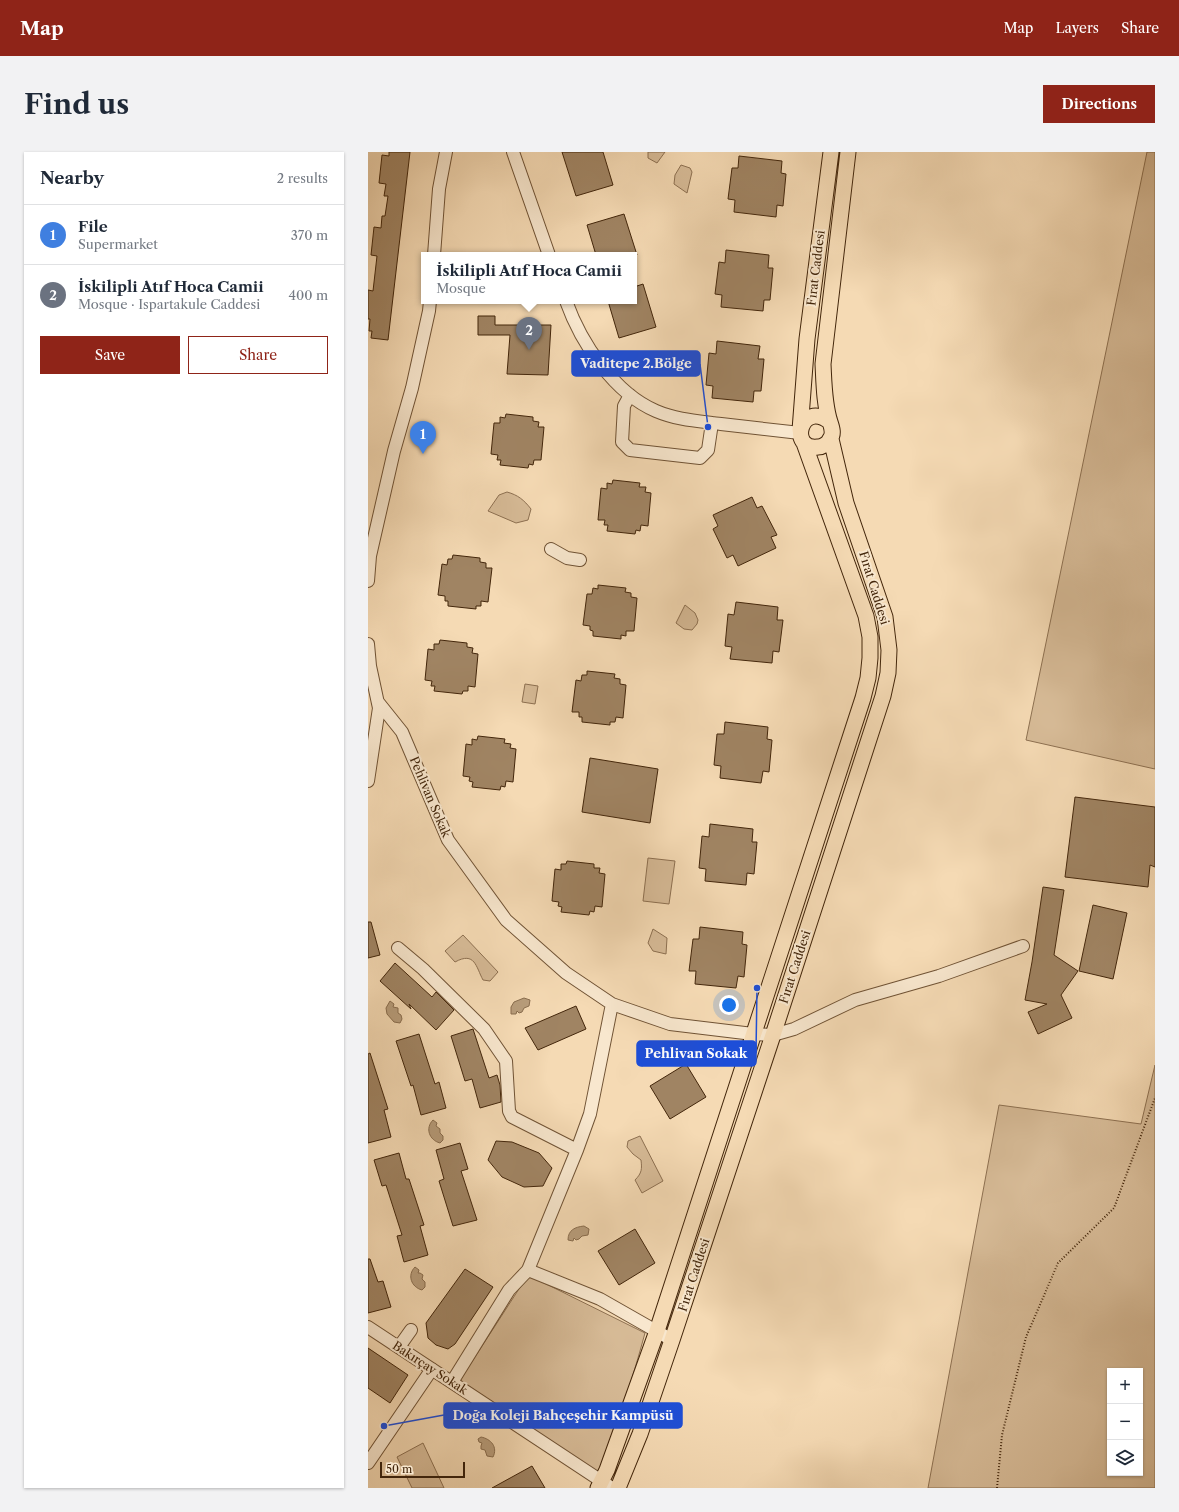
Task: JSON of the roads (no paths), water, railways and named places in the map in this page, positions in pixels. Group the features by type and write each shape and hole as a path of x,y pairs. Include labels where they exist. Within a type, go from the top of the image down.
{"main road":[{"name":"Fırat Caddesi","path":"604,1486 657,1331 863,698 868,678 870,637 866,616 802,438 807,339 831,152"},
{"name":"Fırat Caddesi","path":"830,422 824,391 823,364 848,152"},
{"path":"819,416 830,422 832,431 831,439 826,444 817,447 809,446 802,438 803,423 806,419 819,416"},
{"name":"Fırat Caddesi","path":"618,1488 640,1434 672,1340 883,696 888,673 889,650 885,617 846,503 831,439"}],"street":[{"path":"434,252 439,189 446,152"},
{"path":"513,152 548,252"},
{"path":"368,581 370,556 394,451 412,388 430,304"},
{"path":"567,304 586,342 597,360 615,383 638,401 656,411 680,419 802,438"},
{"path":"630,395 624,406 622,442 630,450 700,458 708,450 712,423"},
{"path":"551,549 567,558 580,560"},
{"path":"368,644 370,666 379,708 368,781"},
{"name":"Pehlivan Sokak","path":"378,702 402,732 448,840 506,920 566,973 612,1004 670,1024 773,1035 794,1029 855,1000 939,976 1023,946"},
{"path":"398,948 423,969 484,1029 506,1061 509,1111 512,1117 577,1150"},
{"path":"452,1382 509,1290 528,1270 577,1150 590,1114 612,1004"},
{"path":"528,1270 600,1299 672,1340"},
{"name":"Bakırçay Sokak","path":"368,1327 452,1382 604,1486"},
{"path":"399,1347 411,1330"},
{"path":"368,1463 432,1369"}],"place":[{"name":"İskilipli Atıf Hoca Camii","path":"529,350"},
{"name":"Vaditepe 2.Bölge","path":"708,427"},
{"name":"File","path":"423,454"},
{"name":"Pehlivan Sokak","path":"757,988"},
{"name":"Doğa Koleji Bahçeşehir Kampüsü","path":"384,1426"}]}
